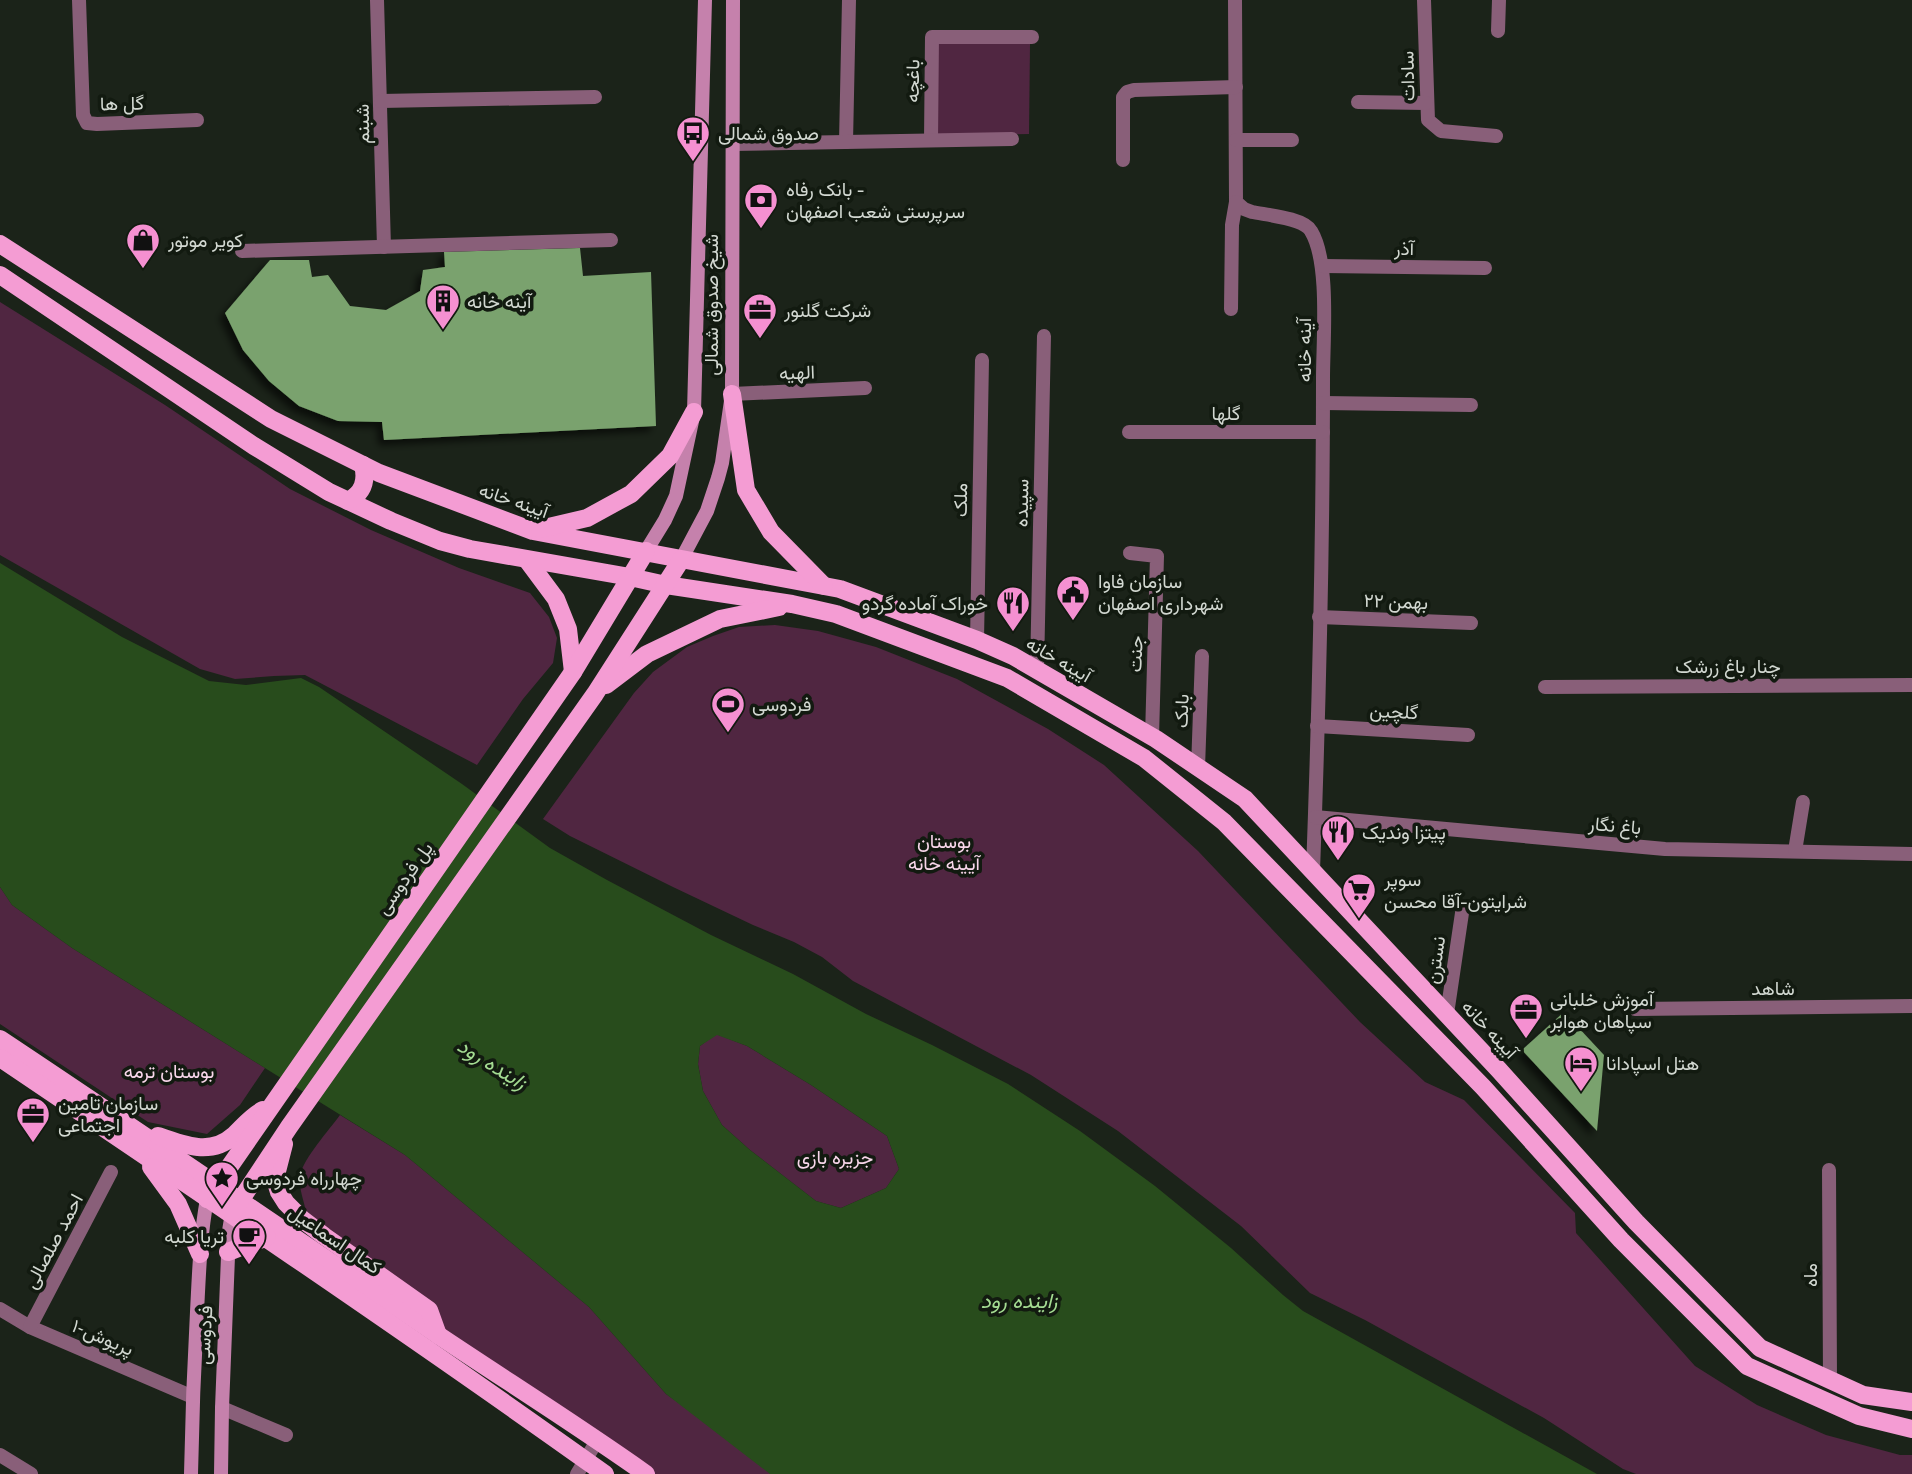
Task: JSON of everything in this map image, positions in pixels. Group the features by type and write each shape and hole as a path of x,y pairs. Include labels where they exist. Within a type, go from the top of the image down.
{"main road":[{"name":"شیخ صدوق شمالی","path":"630,577 665,520 676,496 694,412 704,23 699,1"},
{"name":"شیخ صدوق شمالی","path":"666,585 707,511 722,463 732,394 735,4"},
{"name":"آیینه خانه","path":"0,244 271,419 379,473 533,531 840,589 1013,656 1152,737 1245,799 1447,1014 1636,1222 1760,1348 1863,1395 1912,1402"},
{"path":"0,275 254,446 328,492 391,521 470,550 666,585 792,604 836,614 1007,678 1144,758 1224,822 1483,1087 1621,1240 1747,1366 1859,1416 1912,1429"},
{"path":"732,394 746,490 771,532 824,586"},
{"path":"533,531 587,518 631,494 670,456 694,412"},
{"path":"348,501 355,498 363,486 363,465"},
{"path":"527,560 556,599 568,629 573,672"},
{"name":"پل فردوسی","path":"213,1192 573,672 630,577"},
{"path":"236,1207 289,1127 529,790 666,585"},
{"path":"595,694 647,654 720,619 792,604"},
{"name":"کمال اسماعیل","path":"0,1040 135,1128 213,1192"},
{"name":"کمال اسماعیل","path":"0,1058 141,1153 213,1192 438,1335 646,1474"},
{"path":"135,1128 185,1146 206,1148 227,1141 253,1116 272,1105"},
{"path":"289,1127 275,1179 286,1203 324,1236 429,1310 438,1335"},
{"path":"141,1153 178,1205 200,1254"},
{"name":"فردوسی","path":"191,1474 200,1254 213,1192"},
{"name":"کمال اسماعیل","path":"236,1207 267,1237 581,1467 605,1474"},
{"name":"فردوسی","path":"221,1474 228,1252 236,1207"},
{"path":"228,1252 267,1237"}],"street":[{"name":"گل ها","path":"79,0 83,115 87,122 97,124 197,120"},
{"name":"شبنم","path":"377,0 384,247"},
{"path":"846,142 849,0"},
{"path":"1231,309 1232,225 1236,202 1235,0"},
{"name":"سادات","path":"1424,0 1428,120 1441,131 1496,136"},
{"path":"1498,31 1499,0"},
{"name":"باغچه","path":"930,140 932,37 1031,37"},
{"path":"1124,160 1123,97 1127,92 1236,87"},
{"path":"381,101 596,97"},
{"path":"1358,102 1426,103"},
{"path":"733,144 1012,139"},
{"path":"1236,140 1292,140"},
{"name":"آینه خانه","path":"1236,202 1252,212 1304,223 1311,229 1323,266 1320,617 1312,872"},
{"path":"242,251 611,240"},
{"name":"آذر","path":"1323,266 1485,268"},
{"name":"سپیده","path":"1037,670 1044,336"},
{"name":"ملک","path":"977,640 982,360"},
{"name":"الهیه","path":"732,394 865,388"},
{"path":"1323,403 1471,405"},
{"name":"گلها","path":"1129,432 1323,432"},
{"name":"جنت","path":"1130,553 1157,556 1152,737"},
{"name":"۲۲ بهمن","path":"1320,617 1471,623"},
{"name":"بابک","path":"1198,768 1202,656"},
{"name":"چنار باغ زرشک","path":"1545,687 1912,685"},
{"name":"گلچین","path":"1317,726 1468,734"},
{"path":"1795,852 1802,802"},
{"name":"باغ نگار","path":"1315,817 1665,849 1912,854"},
{"name":"نسترن","path":"1447,1014 1462,912"},
{"name":"شاهد","path":"1635,1009 1912,1006"},
{"name":"ماه","path":"1829,1171 1830,1380"},
{"name":"احمد صلصالی","path":"30,1327 111,1172"},
{"name":"۱-پریوش","path":"0,1309 30,1327 193,1397"},
{"path":"222,1408 286,1435"},
{"path":"581,1467 598,1440"},
{"path":"0,1455 31,1474"}],"green space":[{"path":"936,44 1030,44 1029,134 935,135"},
{"path":"0,302 165,405 290,489 371,530 459,568 530,593 549,617 557,638 553,663 523,699 477,765 305,675 235,679 200,669 0,555"},
{"name":"بوستان آیینه خانه","path":"775,625 818,631 876,647 957,679 1048,729 1104,765 1198,851 1360,1022 1425,1082 1464,1100 1575,1213 1576,1233 1695,1366 1757,1405 1826,1435 1900,1455 1912,1455 1912,1474 1636,1474 1623,1469 1544,1418 1310,1293 1241,1226 1118,1131 1031,1075 853,981 822,957 794,942 673,887 570,836 543,819 634,693 653,672 687,647 713,636 739,627"},
{"name":"بوستان ترمه","path":"0,887 12,905 72,948 265,1068 240,1105 207,1134 148,1122 0,1024"},
{"name":"جزیره بازی","path":"716,1034 747,1046 887,1136 899,1169 886,1188 841,1208 816,1201 722,1125 703,1091 698,1064 700,1046"},
{"path":"340,1115 405,1155 589,1307 666,1394 780,1474 651,1474 443,1332 306,1212 300,1189 302,1168"}],"water":[{"name":"زاینده رود","path":"0,563 122,637 209,681 246,685 301,678 319,687 462,784 550,848 711,935 1008,1084 1080,1131 1155,1186 1303,1311 1597,1474 770,1474 666,1394 589,1307 405,1155 72,948 12,905 0,887","holes":["717,1035 747,1046 887,1136 899,1169 886,1188 841,1208 816,1201 722,1125 703,1091 698,1064 700,1046"]}],"building":[{"name":"آینه خانه","path":"580,248 583,276 651,272 656,426 384,440 382,422 338,421 299,406 269,381 243,350 225,313 270,260 309,260 312,277 328,275 350,306 386,310 420,291 423,270 445,267 444,252"},
{"name":"هتل اسپادانا","path":"1564,1012 1604,1055 1597,1131 1522,1050"}],"place":[{"name":"صدوق شمالی","path":"693,163"},
{"name":"بانک رفاه - سرپرستی شعب اصفهان","path":"761,230"},
{"name":"کویر موتور","path":"143,270"},
{"name":"آینه خانه","path":"443,331"},
{"name":"شرکت گلنور","path":"760,340"},
{"name":"سازمان فاوا شهرداری اصفهان","path":"1073,622"},
{"name":"خوراک آماده گردو","path":"1013,633"},
{"name":"فردوسی","path":"728,734"},
{"name":"پیتزا وندیک","path":"1338,862"},
{"name":"سوپر شرایتون-آقا محسن","path":"1359,920"},
{"name":"آموزش خلبانی سپاهان هوابر","path":"1526,1040"},
{"name":"هتل اسپادانا","path":"1581,1093"},
{"name":"سازمان تامین اجتماعی","path":"33,1144"},
{"name":"چهارراه فردوسی","path":"222,1208"},
{"name":"تریا کلبه","path":"249,1266"}]}
